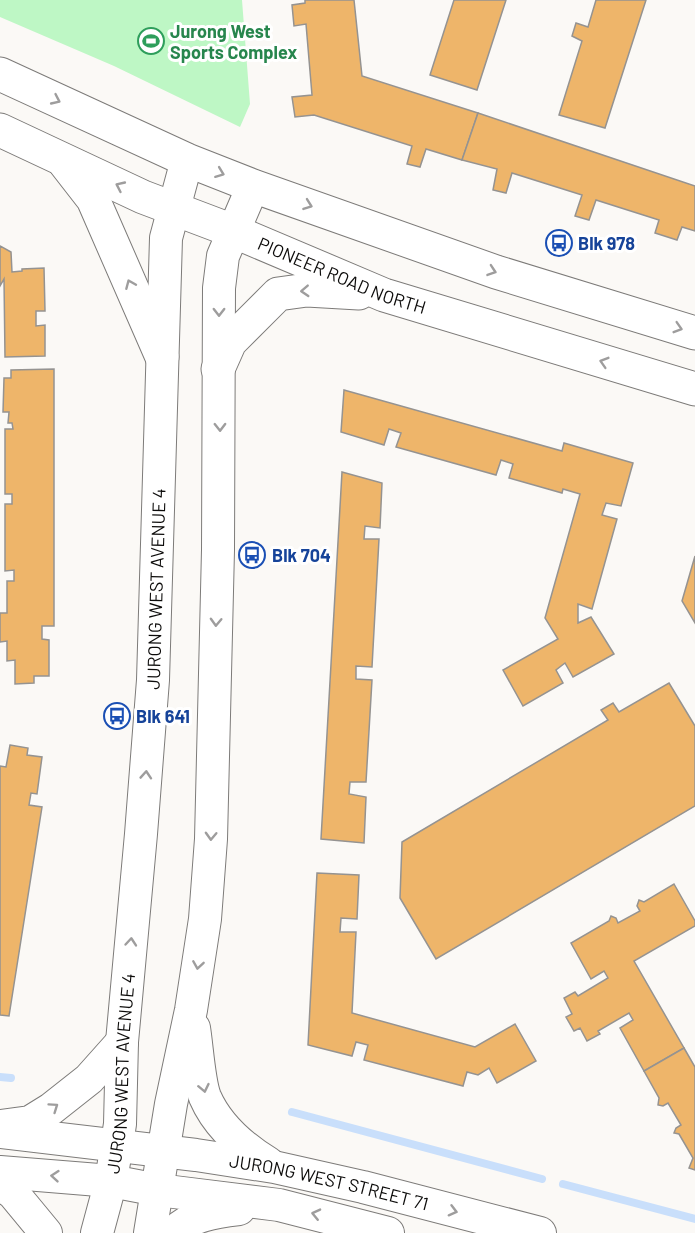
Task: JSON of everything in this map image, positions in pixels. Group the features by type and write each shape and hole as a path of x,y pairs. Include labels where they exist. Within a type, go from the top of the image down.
{"main road":[{"path":"0,74 188,160 253,186 496,272 695,333"},
{"name":"PIONEER ROAD NORTH","path":"0,130 143,197 233,231 384,295 695,388"},
{"path":"62,159 93,199 162,357"},
{"name":"JURONG WEST AVENUE 4","path":"97,1233 111,1181 120,1124 122,1042 153,680 166,237 188,160"},
{"path":"150,1233 171,1104 191,1010 205,919 211,838 218,550 219,288 223,256 253,186"},
{"path":"218,369 230,342 278,294 308,290 384,295"},
{"path":"191,1010 205,1096 225,1129 247,1150 274,1167"},
{"path":"0,1126 30,1122 51,1109 89,1079 122,1042"},
{"name":"JURONG WEST STREET 71","path":"0,1132 274,1167 363,1187 540,1233"},
{"name":"JURONG WEST STREET 71","path":"0,1172 111,1181 158,1190 279,1205 388,1233"},
{"path":"0,1184 13,1193 46,1233"},
{"path":"173,1233 183,1223 208,1213 279,1205"}],"green space":[{"name":"Jurong West Sports Complex","path":"0,0 242,0 250,104 240,127 114,66 0,17"}],"building":[{"path":"305,0 354,0 362,76 478,113 462,160 426,149 420,167 407,164 412,146 314,115 295,117 292,97 312,95 306,24 294,26 292,5 305,3"},
{"path":"454,0 506,0 477,90 430,75"},
{"path":"596,0 646,0 605,128 559,115 582,41 572,36 576,23 588,27"},
{"path":"478,113 695,186 695,231 682,227 677,240 655,233 659,220 596,200 589,220 575,216 582,195 512,173 506,193 493,190 497,169 462,160"},
{"path":"0,246 11,252 12,272 44,268 45,311 36,311 36,326 45,325 45,356 5,357 4,279 0,286"},
{"path":"54,369 54,626 42,626 42,639 49,640 49,676 34,676 34,683 15,684 15,660 7,661 7,641 0,642 0,613 7,613 7,581 14,581 14,570 5,571 5,504 12,504 12,494 5,494 5,429 13,429 12,423 8,423 9,412 3,412 4,378 11,378 11,370"},
{"path":"344,390 562,451 564,443 633,463 621,506 606,503 602,515 617,519 592,609 578,604 578,623 591,617 614,654 573,677 565,663 556,670 563,683 523,706 503,670 558,639 545,618 580,494 563,489 562,493 509,478 513,464 501,460 496,475 396,447 401,433 389,429 384,445 341,432"},
{"path":"342,472 382,483 380,528 365,526 364,539 379,539 372,667 356,666 356,679 372,680 366,782 350,782 349,794 366,797 364,843 321,839"},
{"path":"695,556 695,623 682,601"},
{"path":"669,683 695,726 695,806 436,959 400,898 402,842 608,720 601,710 613,703 619,712"},
{"path":"10,745 28,748 27,755 42,757 37,794 31,793 29,805 42,807 9,1016 0,1015 0,766 6,767"},
{"path":"317,873 359,875 357,919 341,918 340,932 356,932 352,1013 475,1047 515,1024 536,1061 497,1083 489,1068 478,1075 467,1072 463,1086 364,1060 368,1045 356,1042 352,1056 308,1045"},
{"path":"674,884 695,921 695,926 634,961 684,1048 644,1071 620,1028 633,1020 629,1013 598,1031 600,1034 587,1041 580,1028 574,1031 566,1017 572,1014 564,998 575,992 578,996 608,978 604,971 591,979 571,943 609,921 611,916 616,918 618,923 640,911 637,906 639,900 644,902"},
{"path":"684,1048 695,1067 695,1170 689,1168 693,1158 679,1134 674,1133 681,1125 668,1103 663,1106 658,1105 659,1098 644,1071"}],"waterway":[{"path":"0,1077 11,1078"},
{"path":"292,1112 542,1179"},
{"path":"563,1184 695,1219"}],"place":[{"name":"Jurong West Sports Complex","path":"151,41"},
{"name":"Blk 978","path":"559,243"},
{"name":"Blk 704","path":"252,555"},
{"name":"Blk 641","path":"117,716"}]}
